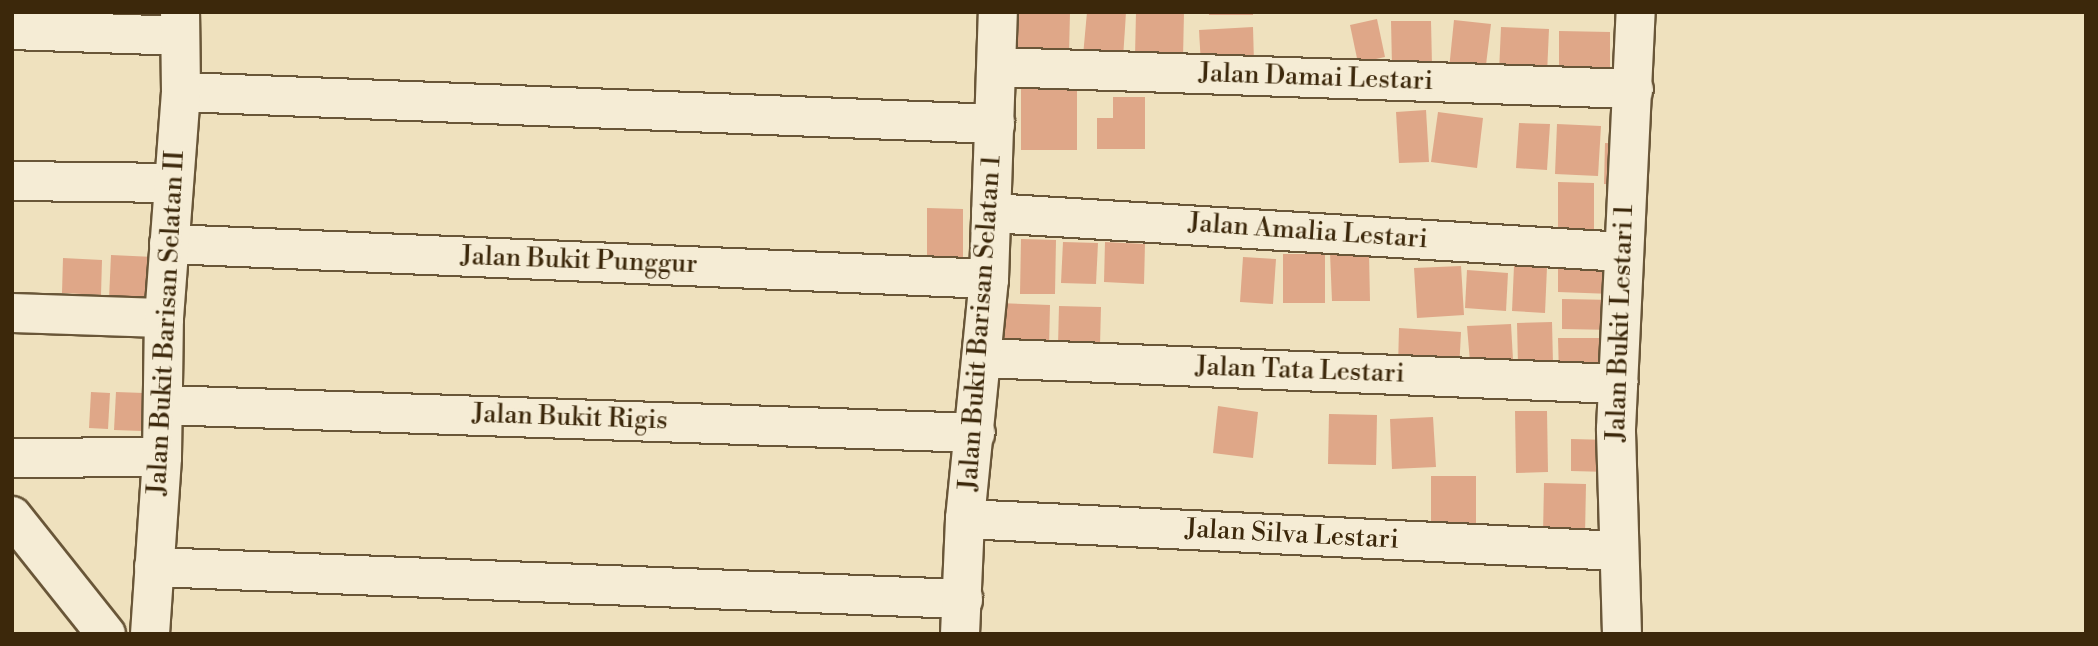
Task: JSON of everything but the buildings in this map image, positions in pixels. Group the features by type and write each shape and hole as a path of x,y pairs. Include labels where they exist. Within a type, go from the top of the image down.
{"street":[{"name":"Jalan Bukit Barisan Selatan 1","path":"961,616 965,519 976,433 989,279 998,12"},
{"name":"Jalan Bukit Lestari 1","path":"1622,634 1618,384 1636,12"},
{"path":"12,30 180,24"},
{"name":"Jalan Bukit Barisan Selatan II","path":"150,634 162,457 164,318 181,93 180,24"},
{"name":"Jalan Damai Lestari","path":"997,67 1634,89"},
{"path":"181,93 995,124"},
{"path":"12,181 173,183"},
{"name":"Jalan Amalia Lestari","path":"991,213 1624,252"},
{"name":"Jalan Bukit Punggur","path":"169,244 989,279"},
{"path":"12,313 164,318"},
{"name":"Jalan Tata Lestari","path":"982,358 1618,384"},
{"name":"Jalan Bukit Rigis","path":"163,405 976,433"},
{"path":"12,458 162,457"},
{"path":"12,516 106,634"},
{"name":"Jalan Silva Lestari","path":"965,519 1619,551"},
{"path":"154,567 961,616"}]}
